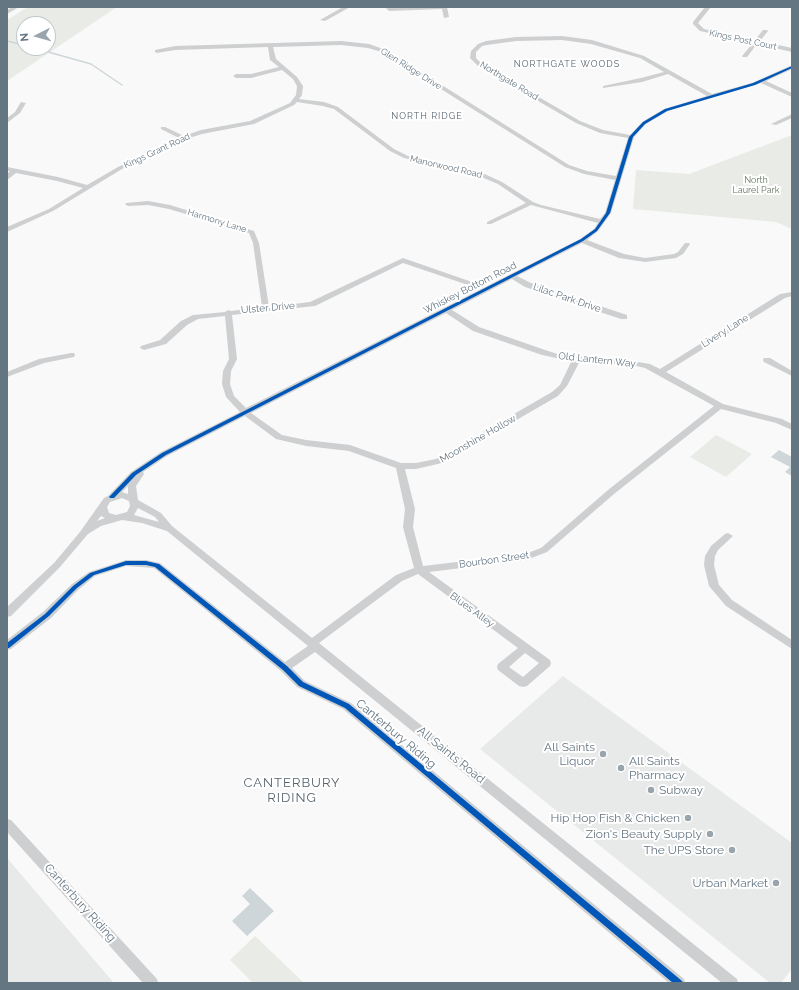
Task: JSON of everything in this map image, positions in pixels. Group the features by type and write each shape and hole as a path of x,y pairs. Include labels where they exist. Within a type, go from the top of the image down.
{"street":[{"path":"7,12 16,7"},
{"path":"323,20 347,7"},
{"path":"388,7 389,9 444,7 446,17"},
{"name":"Kings Post Court","path":"708,7 695,23 702,30 792,50"},
{"path":"745,56 765,31"},
{"name":"Northgate Road","path":"631,137 602,132 578,122 480,65 474,58 473,52 480,45 499,40 546,38 577,40 606,45 631,53 670,72 711,96"},
{"name":"Glen Ridge Drive","path":"156,51 175,48 351,43 376,48 567,166 586,173 619,179"},
{"path":"270,45 273,60 295,78 300,86 299,95 296,100"},
{"name":"Whiskey Bottom Road","path":"112,497 134,474 164,454 582,240 602,222 612,202 631,137 644,123 666,110 761,81 792,67"},
{"path":"236,76 251,76 283,68"},
{"path":"605,87 642,80 670,72"},
{"path":"761,81 792,95"},
{"name":"Kings Grant Road","path":"7,230 51,210 120,168 184,138 201,132 252,123 285,108 296,100"},
{"name":"Manorwood Road","path":"296,100 324,104 336,108 399,154 413,160 461,168 484,175 500,183 531,203 547,209 602,222"},
{"path":"7,120 18,113 23,103"},
{"path":"774,124 792,116"},
{"path":"163,128 184,138"},
{"path":"7,169 58,179 87,187"},
{"path":"7,178 14,170"},
{"name":"Harmony Lane","path":"128,204 148,203 170,207 252,232 256,243 266,309"},
{"path":"489,223 531,203"},
{"path":"582,240 622,256 645,260 657,260 676,256 681,253 687,244"},
{"name":"Ulster Drive","path":"144,348 163,342 189,319 203,315 312,304 393,264 407,261 468,282"},
{"name":"Lilac Park Drive","path":"512,276 528,285 624,317"},
{"name":"Livery Lane","path":"660,372 782,296 792,294"},
{"name":"Old Lantern Way","path":"447,310 476,329 545,353 577,359 632,363 660,372 720,406 779,421 792,427"},
{"path":"228,312 233,359 227,371 226,384 230,397 245,412"},
{"path":"7,375 42,362 71,355"},
{"name":"Moonshine Hollow","path":"245,412 279,437 306,443 350,448 400,466 416,466 439,461 555,394 563,386 577,359"},
{"path":"767,360 792,374"},
{"name":"Bourbon Street","path":"314,645 399,578 419,570 526,557 544,550 611,492 720,406"},
{"path":"400,466 410,509 408,527 419,570"},
{"name":"Whiskey Bottom Road","path":"134,500 132,486 145,467"},
{"path":"7,613 43,580 83,534 104,503 112,497 123,495 134,500 133,510 119,518 98,524 83,534"},
{"name":"All Saints Road","path":"134,500 158,515 168,528 732,983"},
{"path":"102,507 105,515 119,518"},
{"name":"All Saints Road","path":"119,518 143,520 168,528"},
{"path":"728,536 714,548 710,556 709,565 714,586 729,603 792,645"},
{"name":"Canterbury Riding","path":"7,646 47,615 75,587 92,574 115,565 131,562 157,565 285,668 301,684 331,697 347,706 679,983"},
{"name":"Blues Alley","path":"419,570 525,648"},
{"path":"285,668 314,645"},
{"name":"Canterbury Riding","path":"7,824 152,983"}],"shaded area":[{"path":"779,450 792,457 792,476 785,472 790,467 771,457"},
{"path":"563,676 792,843 792,969 781,983 770,983 480,749"},
{"path":"7,858 114,983 7,983"},
{"path":"250,888 274,911 247,936 232,921 250,904 242,896"}],"green space":[{"path":"28,7 117,7 56,48 56,16 16,16 16,56 44,56 7,81 7,20"},
{"name":"North Laurel Park","path":"792,135 792,229 776,222 633,209 636,170 689,174"},
{"path":"716,435 752,454 726,477 690,457"},
{"path":"255,936 304,983 253,983 230,960"}],"waterway":[{"path":"7,41 16,43"},
{"path":"56,54 91,64 122,85"}],"cycle path":[{"path":"112,497 134,474 164,454 582,240 596,230 608,213 631,137 644,123 666,110 754,84 792,67"},
{"path":"7,646 47,615 75,587 92,574 126,563 146,563 157,565 285,668 301,684 347,706 679,983"}],"place":[{"name":"All Saints Liquor","path":"603,754"},
{"name":"All Saints Pharmacy","path":"621,768"},
{"name":"Subway","path":"651,790"},
{"name":"Hip Hop Fish & Chicken","path":"688,818"},
{"name":"Zion's Beauty Supply","path":"710,834"},
{"name":"The UPS Store","path":"732,850"},
{"name":"Urban Market","path":"776,883"}],"district":[{"name":"NORTHGATE WOODS","path":"567,64"},
{"name":"NORTH RIDGE","path":"427,116"},
{"name":"CANTERBURY RIDING","path":"292,790"}]}
